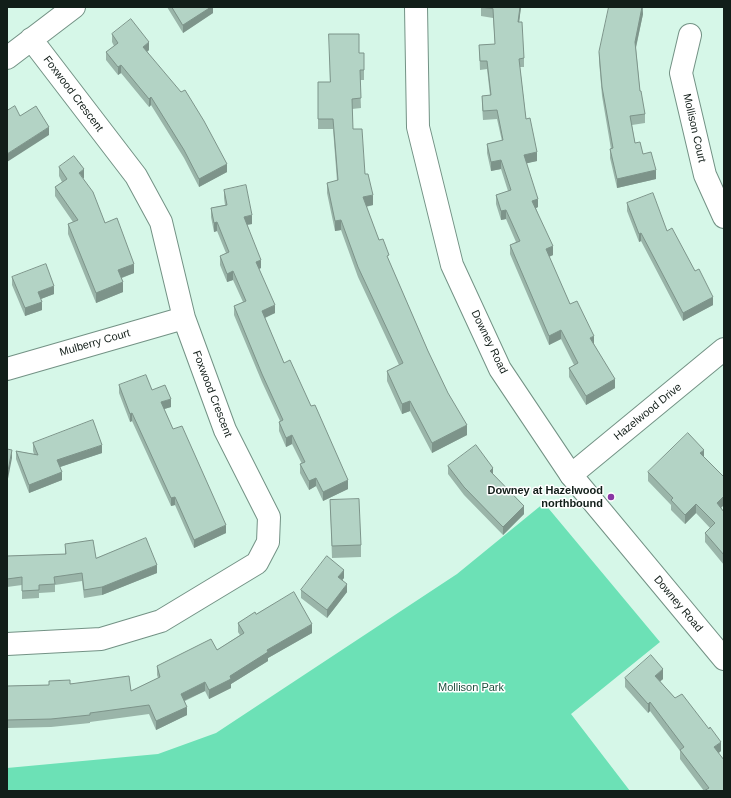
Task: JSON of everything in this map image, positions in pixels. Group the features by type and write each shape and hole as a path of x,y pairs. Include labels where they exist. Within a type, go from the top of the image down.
{"street":[{"path":"7,58 74,7"},
{"name":"Downey Road","path":"416,7 418,127 452,265 500,369 571,475 724,659"},
{"name":"Mollison Court","path":"690,35 681,72 705,175 724,217"},
{"name":"Foxwood Crescent","path":"7,644 101,639 161,621 257,563 268,542 269,517 224,430 184,318 158,215 136,176 31,39"},
{"name":"Mulberry Court","path":"7,369 184,318"},
{"name":"Hazelwood Drive","path":"571,475 724,349"}],"green space":[{"name":"Mollison Park","path":"544,503 660,642 571,714 630,791 7,791 7,768 158,754 216,733 457,574"}],"building":[{"path":"172,7 211,7 183,25"},
{"path":"481,7 520,7 518,22 522,22 524,58 519,59 526,119 530,118 537,152 524,155 538,199 532,201 553,246 546,249 570,304 577,301 594,336 590,338 615,379 586,396 569,368 578,363 561,330 549,336 510,245 520,241 506,210 501,211 496,195 511,190 501,160 491,162 487,144 503,140 497,110 483,111 482,96 491,95 487,61 480,61 479,45 495,44 493,9"},
{"path":"609,7 642,7 635,42 640,91 645,114 630,116 635,143 640,142 643,154 651,152 656,170 617,179 610,149 613,148 602,87 599,52"},
{"path":"131,19 149,42 143,47 181,92 185,90 204,121 227,164 199,179 184,150 151,97 149,99 121,65 118,67 106,52 118,43 112,34"},
{"path":"329,34 359,34 359,53 364,53 364,70 360,70 361,98 352,99 353,129 362,129 365,174 368,174 373,195 363,197 379,240 383,239 389,255 387,256 428,351 448,393 467,425 432,443 410,401 402,404 387,371 403,363 358,267 341,220 335,221 327,183 338,180 333,119 318,119 318,82 330,82"},
{"path":"15,106 20,116 36,106 49,127 7,154 7,111"},
{"path":"74,156 84,169 79,173 93,192 105,223 117,218 134,264 118,270 123,282 96,293 68,224 78,220 55,187 67,179 59,167"},
{"path":"246,185 252,215 244,217 261,260 256,262 275,305 262,311 284,363 290,360 311,406 315,405 348,480 323,492 316,478 309,481 300,464 305,462 292,435 286,438 279,422 283,420 234,306 246,301 233,271 227,274 220,256 229,252 217,222 214,223 211,208 227,205 224,190"},
{"path":"653,193 667,231 672,228 695,271 699,269 713,297 683,313 641,233 639,234 627,203"},
{"path":"46,264 54,286 38,292 42,302 25,308 12,277"},
{"path":"146,375 152,390 165,385 171,399 161,402 173,429 182,426 226,525 194,540 175,497 171,498 132,413 130,414 119,385"},
{"path":"93,420 102,445 57,460 62,472 29,485 16,451 38,455 33,443"},
{"path":"688,433 704,450 700,453 724,477 724,496 717,503 724,512 724,555 705,533 715,523 696,504 685,515 671,500 673,498 648,472"},
{"path":"476,445 493,468 490,471 524,506 503,527 464,487 448,466"},
{"path":"7,449 12,450 7,476"},
{"path":"359,499 361,545 332,546 330,500"},
{"path":"146,538 157,565 102,587 84,590 82,573 54,577 55,584 39,585 39,590 22,591 22,577 7,579 7,556 66,554 65,544 93,540 96,558"},
{"path":"327,556 344,570 338,577 347,584 327,610 301,590"},
{"path":"294,592 312,624 267,650 268,652 230,676 231,679 209,690 205,682 181,694 187,707 156,721 149,705 90,713 90,715 51,719 7,720 7,686 49,685 49,681 70,680 70,684 129,676 131,691 160,677 157,666 211,639 217,650 244,633 238,623 255,612 256,614"},
{"path":"651,655 663,669 655,676 675,698 682,694 721,742 714,747 724,760 724,791 704,791 709,788 680,750 684,747 650,702 648,704 625,678"}],"place":[{"name":"Downey at Hazelwood northbound","path":"611,497"}]}
